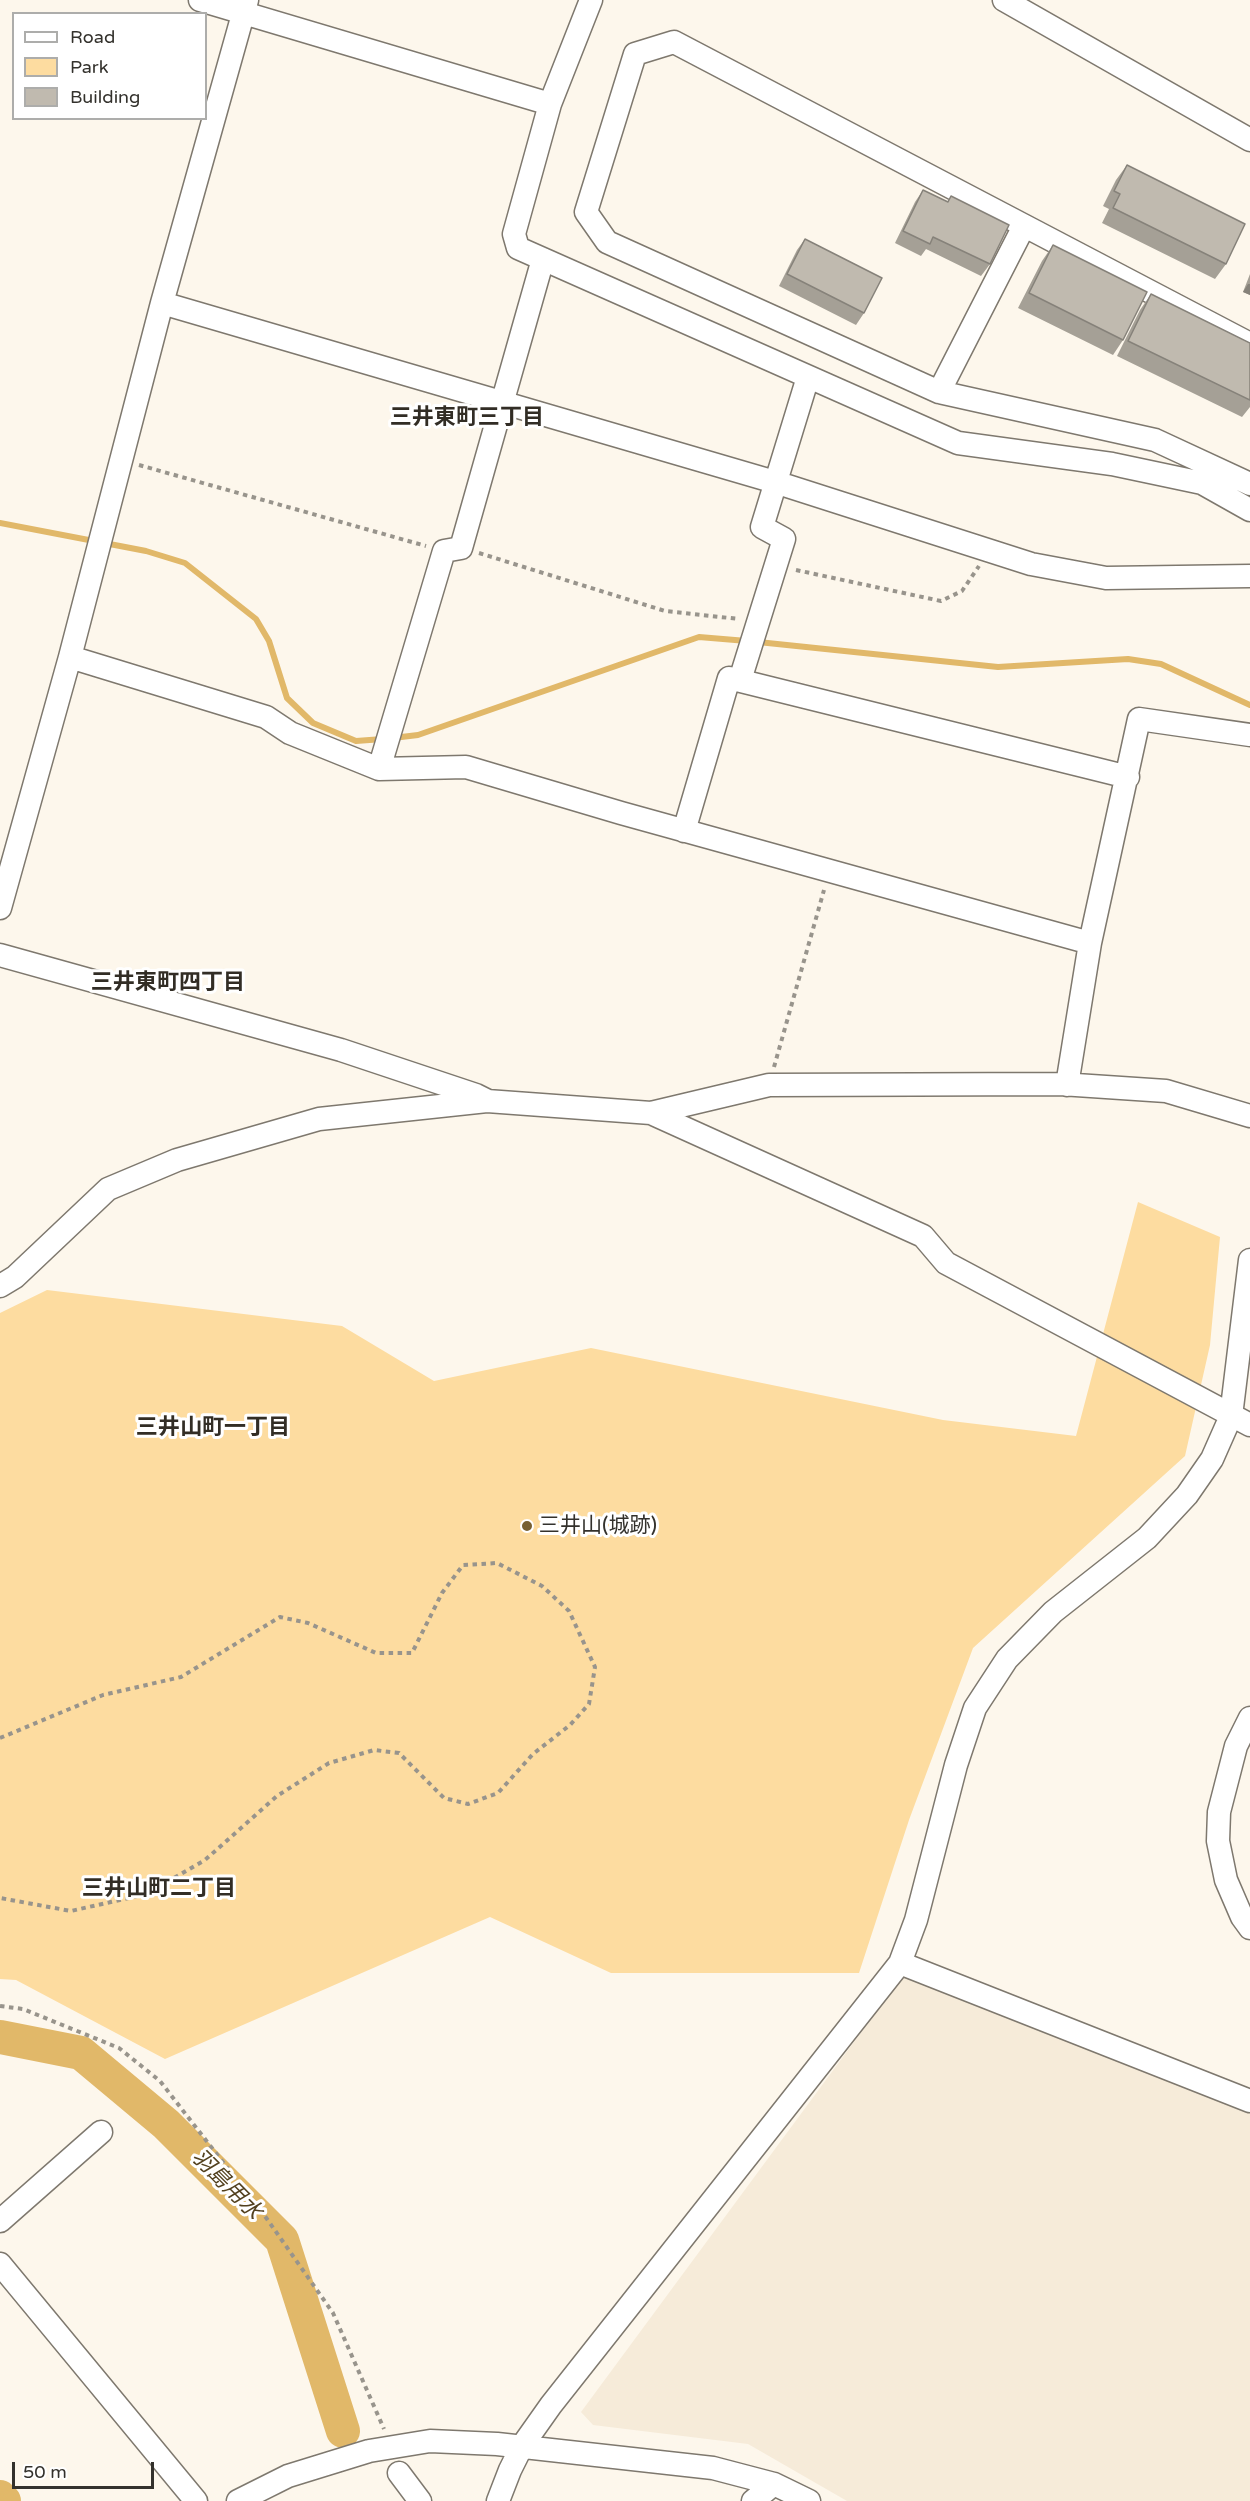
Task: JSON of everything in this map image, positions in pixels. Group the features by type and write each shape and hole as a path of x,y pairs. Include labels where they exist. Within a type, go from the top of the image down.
{"street":[{"path":"200,0 245,6 550,104"},
{"path":"591,0 550,104 514,234 518,248 958,443 1112,464 1202,483 1250,510"},
{"path":"1004,0 1250,140"},
{"path":"0,908 70,657 162,303 245,6"},
{"path":"1250,344 674,42 635,54 586,212 607,242 939,392 1155,440 1250,484"},
{"path":"939,392 1024,226"},
{"path":"379,769 501,404 543,259"},
{"path":"162,303 501,404 776,482 1031,564 1106,578 1250,576"},
{"path":"740,680 784,539 762,527 808,377"},
{"path":"70,657 266,717 290,733 379,769 466,767 829,872 1090,943"},
{"path":"684,831 729,678 1128,777"},
{"path":"1067,1085 1090,943 1139,719 1250,735"},
{"path":"0,955 341,1050 476,1095 487,1101"},
{"path":"0,1286 15,1277 108,1189 177,1160 319,1119 487,1101 651,1113 769,1085 1067,1085 1166,1091 1250,1116"},
{"path":"651,1113 923,1236 946,1263 1240,1421"},
{"path":"498,2501 522,2446 551,2405 900,1963 916,1920 956,1765 975,1708 1007,1659 1053,1612 1147,1538 1186,1495 1240,1421 1250,1260"},
{"path":"1250,1718 1236,1746 1224,1790 1219,1812 1218,1841 1226,1880 1242,1917 1250,1928"},
{"path":"900,1963 1250,2101"},
{"path":"0,2221 102,2132"},
{"path":"0,2264 196,2501"},
{"path":"238,2501 288,2476 369,2451 430,2441 522,2446 713,2468 774,2484 809,2501"},
{"path":"399,2473 420,2501"},
{"path":"753,2501 774,2484"}],"path":[{"path":"122,460 452,550 664,611 757,621"},
{"path":"776,566 941,602 962,591 989,550"},
{"path":"769,1085 829,872"},
{"path":"0,1738 103,1695 181,1677 280,1617 308,1623 376,1653 412,1653 442,1593 463,1565 497,1563 542,1586 569,1611 595,1667 589,1704 570,1725 533,1754 498,1793 468,1804 444,1798 399,1753 374,1750 329,1763 277,1796 205,1860 147,1894 71,1911 0,1898"},
{"path":"0,2006 23,2009 119,2048 159,2081 267,2219 333,2313 382,2429 393,2427"}],"shaded area":[{"path":"907,1970 1250,2106 1250,2501 847,2501 748,2444 593,2425 581,2412"}],"green space":[{"path":"1138,1202 1220,1237 1210,1345 1185,1456 973,1648 909,1820 859,1973 611,1973 490,1917 165,2059 16,1980 0,1979 0,1313 47,1290 342,1326 434,1381 591,1348 943,1420 1076,1436"}],"building":[{"path":"1127,165 1245,224 1226,264 1113,208 1120,194 1114,191"},
{"path":"923,190 948,202 951,196 1009,225 990,264 933,237 930,244 903,231"},
{"path":"805,239 882,278 864,313 787,274"},
{"path":"1053,245 1147,292 1123,340 1029,293"},
{"path":"1151,294 1250,343 1250,400 1128,341"}],"waterway":[{"path":"0,523 146,551 185,563 256,619 269,641 287,698 313,723 356,741 383,739"},
{"path":"393,738 418,735 699,637 747,641"},
{"path":"758,642 998,667 1128,659 1161,664 1250,705"},
{"name":"羽島用水","path":"0,2037 81,2053 166,2124 282,2240 343,2431"},
{"path":"0,2497 4,2501"}],"place":[{"name":"三井山(城跡)","path":"527,1526"}],"district":[{"name":"三井東町三丁目","path":"467,418"},
{"name":"三井東町四丁目","path":"168,983"},
{"name":"三井山町一丁目","path":"213,1428"},
{"name":"三井山町二丁目","path":"159,1889"}]}
